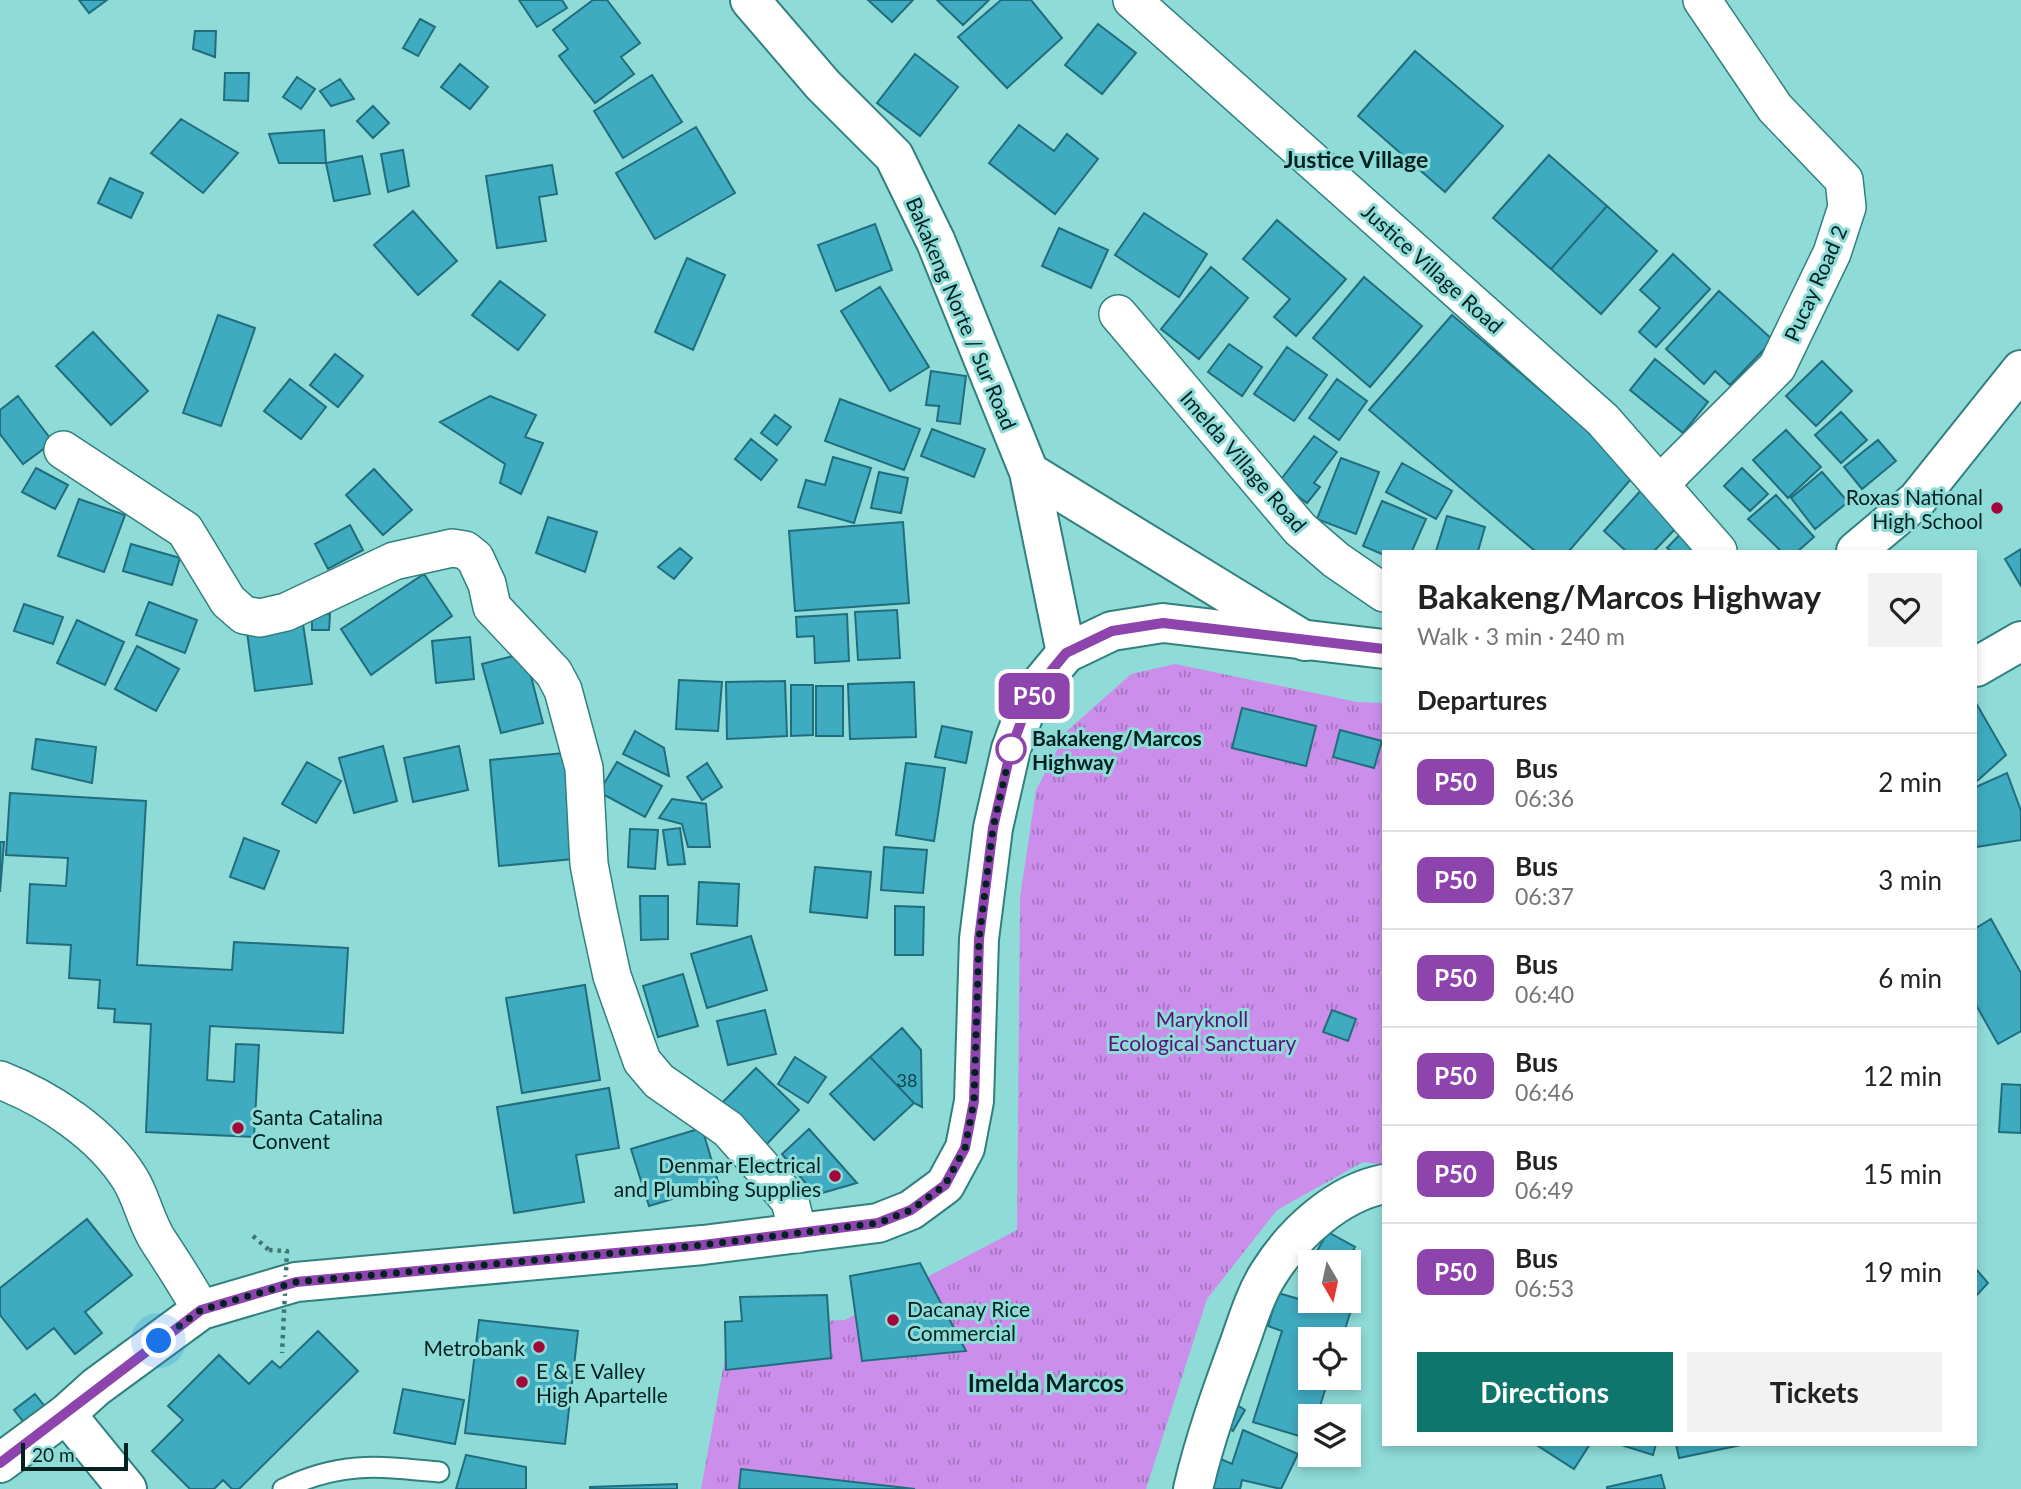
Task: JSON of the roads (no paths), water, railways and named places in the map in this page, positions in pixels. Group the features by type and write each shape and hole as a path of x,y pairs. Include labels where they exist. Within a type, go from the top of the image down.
{"main road":[{"name":"Bakakeng Norte / Sur Road","path":"750,0 823,85 894,156 936,242 1029,472 1066,653"},
{"path":"1857,550 1917,500 2021,370"},
{"path":"1029,472 1305,641"},
{"path":"0,1463 66,1414 96,1387 201,1310 296,1282 798,1234 878,1223 911,1210 945,1185 965,1148 974,1101 979,939 993,828 1011,749 1024,714 1042,682 1066,653 1112,631 1163,623 1382,649"},
{"path":"1977,666 2021,641"},
{"path":"1194,1489 1207,1431 1268,1273 1303,1232 1326,1212 1354,1192 1382,1185"},
{"path":"66,1414 127,1489"}],"street":[{"name":"Justice Village Road","path":"1132,0 1603,420 1717,550"},
{"name":"Pucay Road 2","path":"1661,484 1777,367 1832,253 1847,207 1844,180 1775,108 1702,0"},
{"name":"Imelda Village Road","path":"1118,314 1300,529 1336,560 1382,592"},
{"path":"63,450 185,530 229,601 244,615 260,618 286,612 394,561 452,548 465,550 475,558 487,584 492,607 554,673 563,690 584,768 589,864 598,911 612,976 642,1061 666,1087 727,1129 760,1165 790,1201 798,1234"},
{"path":"0,1080 30,1092 101,1142 130,1179 158,1241 176,1265 201,1310"}],"lane":[{"path":"283,1489 311,1475 368,1465 439,1472"}],"place":[{"name":"Roxas National High School","path":"1997,508"},
{"name":"Bakakeng/Marcos Highway","path":"1011,749"},
{"name":"Santa Catalina Convent","path":"238,1128"},
{"name":"Denmar Electrical and Plumbing Supplies","path":"835,1176"},
{"name":"Dacanay Rice Commercial","path":"893,1320"},
{"name":"Metrobank","path":"539,1347"},
{"name":"E & E Valley High Apartelle","path":"522,1382"}],"district":[{"name":"Justice Village","path":"1356,159"},
{"name":"Imelda Marcos","path":"1046,1382"}],"park label":[{"name":"Maryknoll Ecological Sanctuary","path":"1202,1030"}]}
